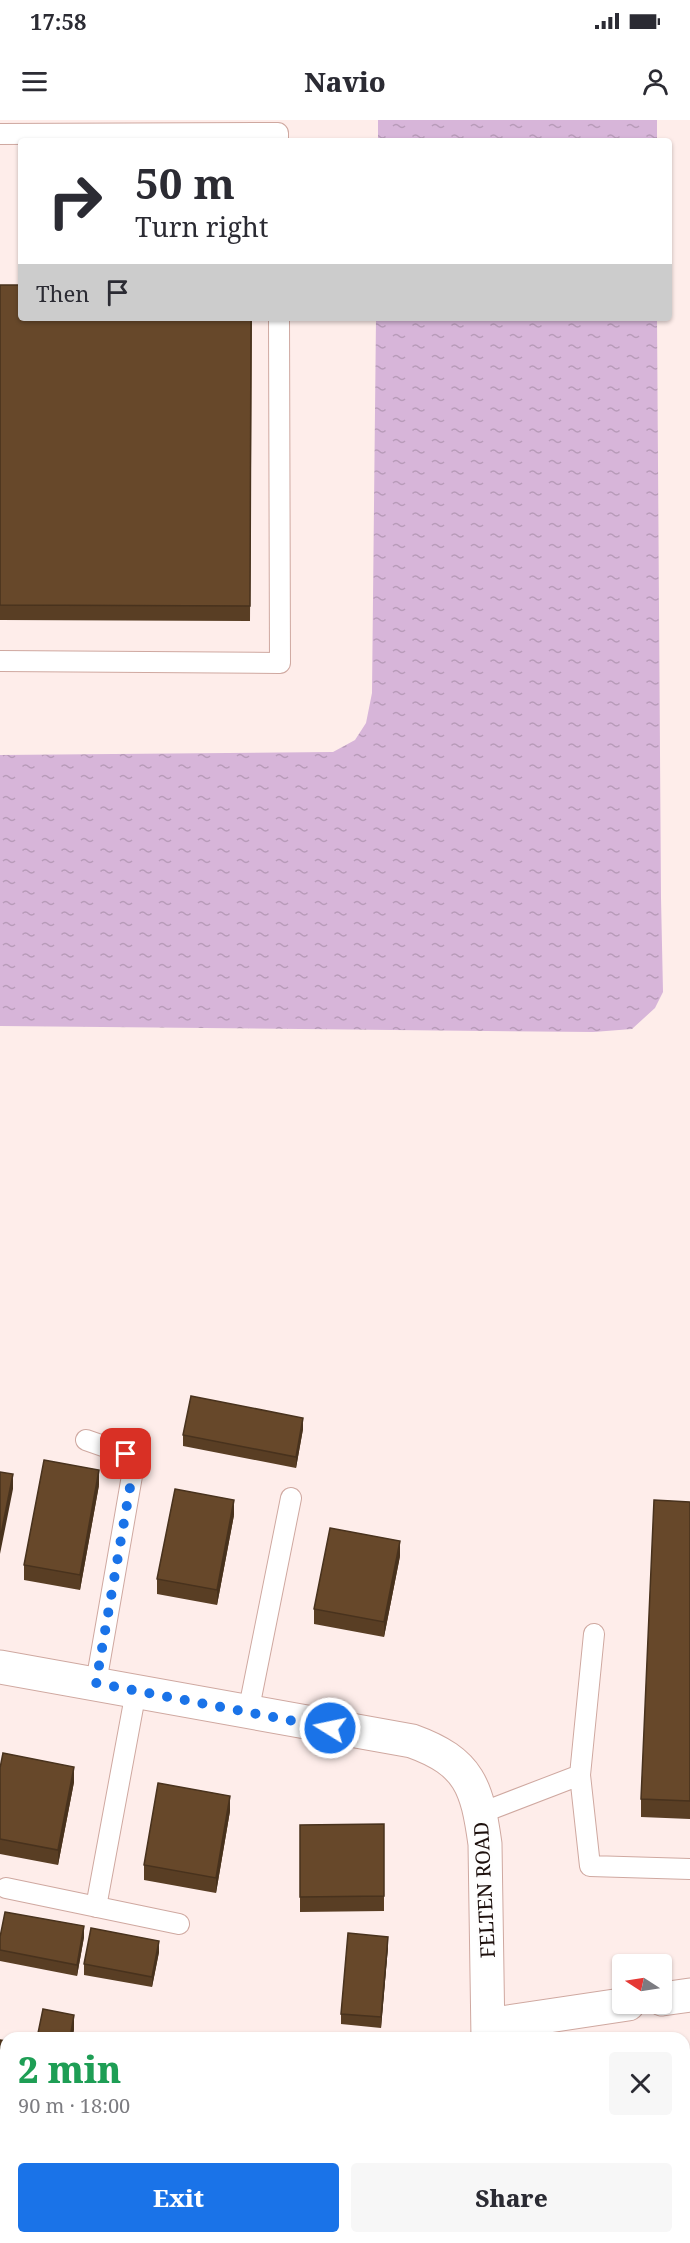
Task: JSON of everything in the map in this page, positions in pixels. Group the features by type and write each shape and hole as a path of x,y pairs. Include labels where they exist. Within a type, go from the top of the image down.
{"street":[{"name":"FELTEN ROAD","path":"0,1667 412,1741 435,1749 459,1767 472,1786 481,1813 485,1844 488,2032 612,2007"},
{"path":"672,1998 690,1995"}],"lane":[{"path":"0,134 278,133 278,138"},
{"path":"0,661 280,663 279,321"},
{"path":"86,1440 126,1454 133,1470 96,1683"},
{"path":"248,1713 291,1498"},
{"path":"594,1634 580,1775 590,1866 690,1869"},
{"path":"96,1907 136,1691"},
{"path":"481,1813 580,1775"},
{"path":"6,1888 178,1924"}],"water":[{"path":"378,120 657,120 657,138 378,138"},
{"path":"376,321 657,321 663,992 655,1008 632,1029 593,1032 0,1026 0,755 333,752 355,740 366,723 372,693"}],"building":[{"path":"0,285 18,285 18,321 251,321 250,606 0,605"},
{"path":"191,1396 303,1418 296,1457 183,1435"},
{"path":"44,1460 99,1470 80,1575 24,1565"},
{"path":"0,1472 13,1474 0,1539"},
{"path":"175,1489 234,1500 217,1590 157,1579"},
{"path":"654,1500 690,1502 690,1801 641,1799"},
{"path":"330,1528 400,1541 384,1622 314,1609"},
{"path":"3,1753 74,1767 58,1850 0,1839 0,1768"},
{"path":"158,1783 230,1796 216,1878 144,1865"},
{"path":"384,1824 384,1896 300,1897 300,1825"},
{"path":"5,1912 84,1926 77,1965 0,1950"},
{"path":"91,1928 159,1941 152,1977 84,1964"},
{"path":"348,1933 388,1937 381,2017 341,2014"},
{"path":"43,2009 74,2015 71,2032 38,2032"}],"route":[{"path":"126,1454 133,1470 96,1683 330,1728"}]}
